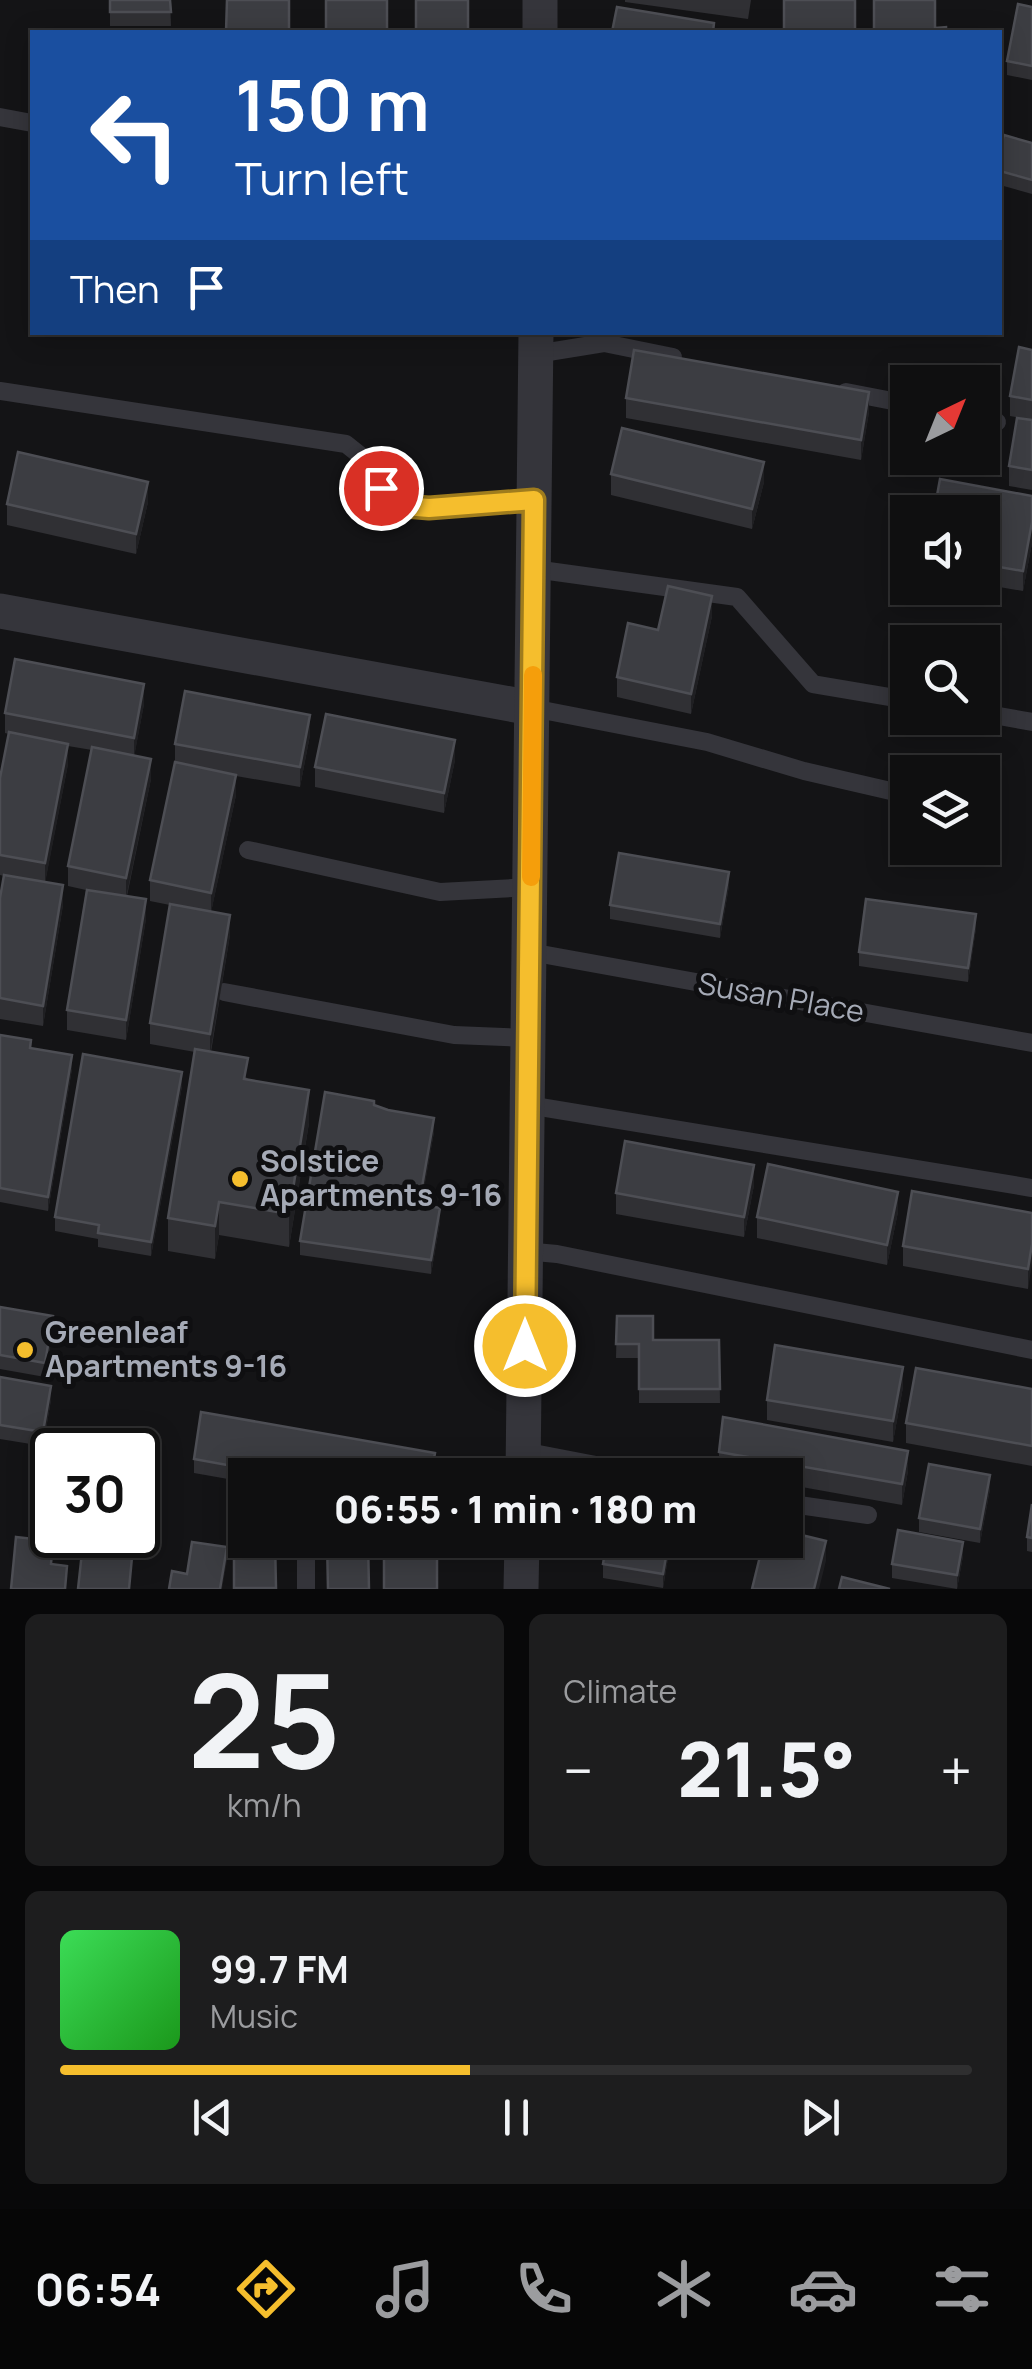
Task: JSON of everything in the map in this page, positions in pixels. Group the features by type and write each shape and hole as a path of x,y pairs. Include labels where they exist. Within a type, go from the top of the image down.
{"street":[{"path":"540,0 540,30"},
{"path":"523,1458 536,343"},
{"path":"0,611 532,708"},
{"path":"521,1589 522,1558"}],"lane":[{"path":"0,117 30,123"},
{"path":"536,343 604,343 699,362"},
{"path":"832,389 890,400"},
{"path":"0,391 346,444 366,460 381,488 405,506 429,508 534,500"},
{"path":"534,569 737,597 813,684 890,697"},
{"path":"532,708 708,742 804,771 890,791"},
{"path":"1000,717 1032,722"},
{"path":"248,850 440,892 531,887"},
{"name":"Susan Place","path":"530,952 1032,1043"},
{"path":"224,992 454,1035 529,1038"},
{"path":"528,1106 1032,1188"},
{"path":"524,1250 1032,1350"},
{"path":"803,1505 868,1515"},
{"path":"306,1558 306,1589"}],"building":[{"path":"110,0 170,0 171,12 110,12"},
{"path":"227,0 289,0 289,30 226,30"},
{"path":"326,0 387,0 387,30 326,30"},
{"path":"416,0 468,0 468,30 416,30"},
{"path":"784,0 855,0 855,30 784,30"},
{"path":"874,0 935,0 935,28 946,27 946,30 874,30"},
{"path":"1018,4 1032,7 1032,66 1007,61"},
{"path":"617,7 714,23 713,30 612,30"},
{"path":"1004,135 1032,143 1032,180 1002,172"},
{"path":"1019,347 1032,350 1032,400 1010,396"},
{"path":"634,350 869,392 861,440 626,398"},
{"path":"1017,418 1032,420 1032,470 1009,466"},
{"path":"622,428 764,462 752,509 611,474"},
{"path":"18,452 148,482 136,534 7,504"},
{"path":"940,479 1032,496 1032,522 1023,571 1000,567 1000,495 937,495"},
{"path":"668,586 712,596 691,694 617,677 628,623 658,630"},
{"path":"15,659 144,684 134,738 5,713"},
{"path":"185,691 310,715 300,767 175,744"},
{"path":"326,714 455,740 444,793 315,767"},
{"path":"9,732 68,744 45,863 0,855 0,778"},
{"path":"92,747 151,759 126,878 68,866"},
{"path":"175,762 236,775 211,893 150,880"},
{"path":"619,853 729,872 720,924 610,905"},
{"path":"4,875 63,885 43,1006 0,998 0,898"},
{"path":"87,890 146,899 126,1020 67,1010"},
{"path":"866,899 976,914 968,968 859,952"},
{"path":"170,904 230,915 210,1034 150,1023"},
{"path":"0,1035 31,1040 30,1048 72,1055 48,1197 0,1188"},
{"name":"Solstice Apartments 9-16","path":"195,1049 248,1058 244,1079 309,1090 289,1214 219,1202 215,1226 168,1218"},
{"path":"83,1054 182,1072 151,1242 98,1233 99,1225 55,1217"},
{"path":"325,1092 434,1118 419,1204 440,1208 431,1260 300,1241"},
{"path":"625,1141 754,1165 744,1217 616,1193"},
{"path":"768,1164 898,1192 887,1245 757,1217"},
{"path":"912,1191 1032,1213 1028,1269 903,1246"},
{"name":"Greenleaf Apartments 9-16","path":"0,1307 53,1316 45,1363 0,1355"},
{"path":"617,1316 653,1316 653,1340 719,1340 720,1389 639,1389 639,1344 616,1344"},
{"path":"775,1345 903,1367 893,1421 767,1400"},
{"path":"916,1368 1032,1389 1032,1446 906,1423"},
{"path":"0,1377 51,1386 44,1428 0,1425"},
{"path":"201,1412 435,1453 434,1458 228,1458 228,1465 194,1459"},
{"path":"723,1417 908,1451 902,1484 803,1467 803,1458 753,1458 719,1452"},
{"path":"929,1464 990,1475 980,1529 919,1518"},
{"path":"1032,1504 1032,1538 1027,1537"},
{"path":"898,1530 963,1542 957,1575 892,1564"},
{"path":"803,1535 826,1541 814,1589 752,1589 760,1558 803,1558"},
{"path":"16,1537 30,1539 30,1558 52,1558 51,1564 67,1566 65,1589 11,1589"},
{"path":"192,1542 227,1547 220,1589 169,1589 172,1571 187,1574"},
{"path":"81,1558 132,1558 129,1589 78,1589"},
{"path":"234,1558 275,1558 276,1588 234,1588"},
{"path":"327,1558 368,1558 369,1589 328,1589"},
{"path":"384,1558 437,1558 437,1589 384,1589"},
{"path":"604,1558 666,1558 663,1574 603,1564"},
{"path":"842,1577 890,1589 839,1589"}],"slow traffic":[{"path":"531,877 533,675"}],"place":[{"name":"Solstice Apartments 9-16","path":"240,1179"},
{"name":"Greenleaf Apartments 9-16","path":"25,1350"}],"route":[{"path":"381,488 405,506 429,508 534,500 525,1346"}]}
